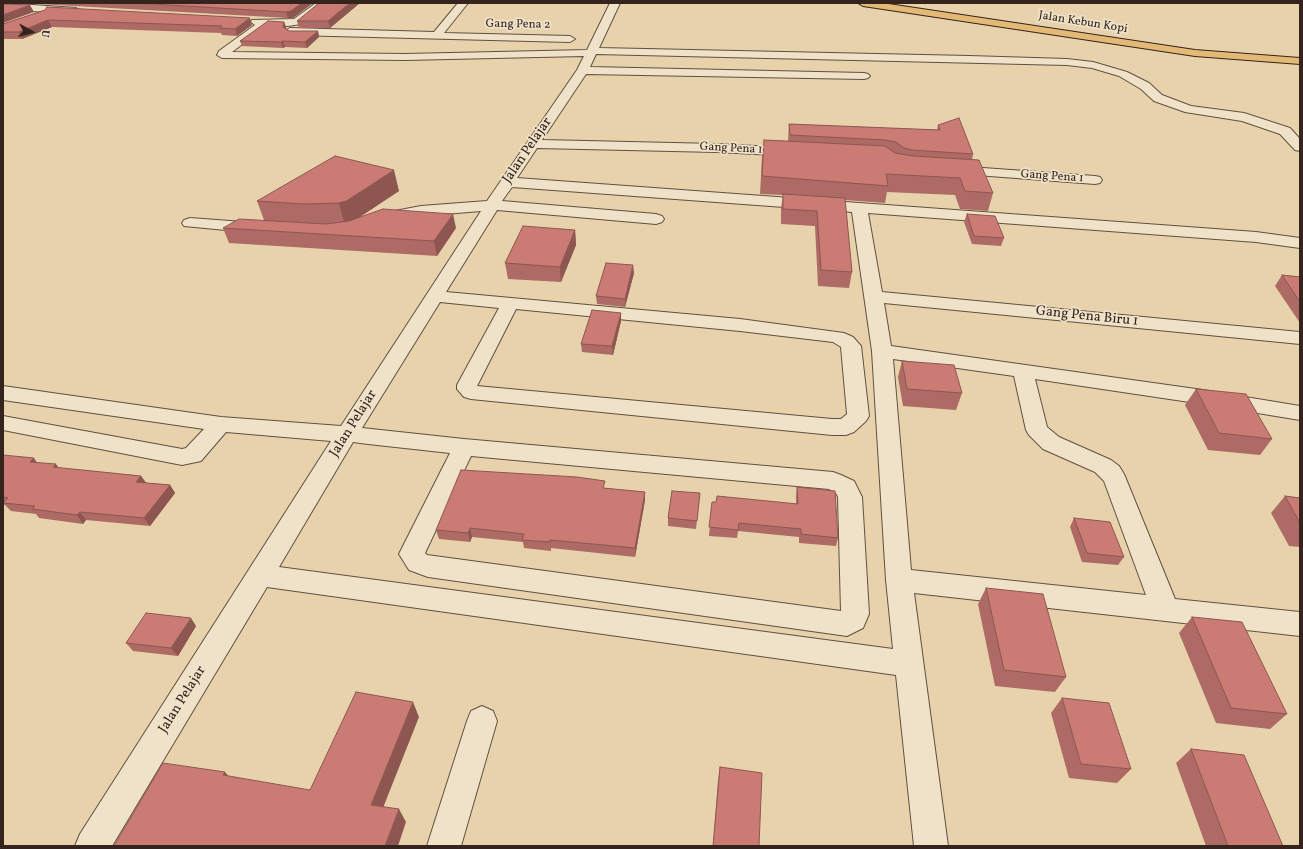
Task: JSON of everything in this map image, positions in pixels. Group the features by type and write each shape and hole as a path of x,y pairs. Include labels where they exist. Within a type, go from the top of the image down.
{"main road":[{"name":"Jalan Kebun Kopi","path":"863,3 1195,53 1300,61"}],"street":[{"path":"31,18 68,3"},
{"path":"243,21 298,22 322,3"},
{"path":"437,35 463,3"},
{"name":"Jalan Pelajar","path":"92,846 347,434 532,144 615,3"},
{"path":"3,6 83,11"},
{"path":"266,22 222,55 405,57 588,48 1067,62 1093,65 1123,74 1145,86 1158,98 1189,109 1244,117 1285,131 1300,147"},
{"name":"Gang Pena 2","path":"294,22 291,32 437,35 588,48"},
{"path":"588,48 864,76"},
{"name":"Gang Pena 1","path":"532,144 716,148 803,153"},
{"name":"Gang Pena 1","path":"941,169 1095,180"},
{"path":"507,182 1256,237 1300,243"},
{"path":"373,222 386,217 421,211 492,205 656,219"},
{"path":"859,208 882,351 899,580 909,664 935,845"},
{"path":"190,223 274,230"},
{"path":"435,296 740,325 838,337 846,341 851,346 858,416 846,427 832,427 471,392 467,389 467,385 510,304"},
{"name":"Gang Pena Biru 1","path":"873,297 1300,338"},
{"path":"882,351 1203,397 1300,413"},
{"path":"1023,371 1037,430 1058,446 1103,466 1111,472 1116,480 1132,525 1166,608"},
{"path":"3,393 221,424 347,434 464,447 833,481 846,487 850,498 855,614 853,620 847,624 428,566 418,563 412,554 464,447"},
{"path":"3,422 182,457 193,455 221,424"},
{"path":"260,575 909,664"},
{"path":"899,580 1166,608 1300,624"},
{"path":"444,846 482,721"}],"building":[{"path":"135,3 302,3 291,11 286,12"},
{"path":"319,3 350,3 328,21 297,21"},
{"path":"3,4 30,5 3,15"},
{"path":"47,7 250,18 235,29 219,28 222,26 48,20 19,32 3,32 3,24 45,10"},
{"path":"268,21 284,22 283,27 289,31 318,31 305,42 240,41"},
{"path":"959,118 973,154 912,150 904,148 896,142 885,140 790,135 789,124 940,130 938,125"},
{"path":"764,140 885,146 895,153 913,156 979,160 993,193 965,191 960,178 886,174 888,186 762,176"},
{"path":"335,156 394,170 349,200 339,203 304,204 257,201"},
{"path":"783,194 845,198 852,272 821,270 817,211 783,209"},
{"path":"383,209 453,214 434,241 223,228 239,219 326,224 349,221"},
{"path":"967,214 995,216 1004,238 974,236"},
{"path":"523,226 575,230 560,267 505,263"},
{"path":"606,263 633,265 625,299 596,296"},
{"path":"1282,275 1300,277 1300,302"},
{"path":"592,310 621,313 612,346 581,344"},
{"path":"902,361 954,365 962,393 907,389"},
{"path":"1196,389 1246,394 1272,439 1219,433"},
{"path":"3,455 34,458 30,462 56,464 53,467 141,476 136,482 170,485 144,518 80,512 77,515 32,509 35,506 3,503 8,498 3,497"},
{"path":"461,470 577,477 605,481 603,488 645,492 635,548 550,540 550,542 522,540 524,534 470,528 468,533 436,530"},
{"path":"797,487 835,491 838,538 801,534 801,529 739,523 738,530 709,527 712,502 716,502 717,496 798,504"},
{"path":"672,491 700,493 697,521 668,518"},
{"path":"1285,496 1300,498 1300,523"},
{"path":"1074,518 1110,522 1124,557 1087,553"},
{"path":"986,588 1043,594 1066,677 1004,670"},
{"path":"146,613 191,618 171,648 126,643"},
{"path":"1192,617 1242,622 1287,714 1231,708"},
{"path":"356,692 413,702 371,805 399,809 385,846 114,846 163,763 225,772 223,775 310,790"},
{"path":"1062,698 1109,703 1131,769 1081,764"},
{"path":"1191,749 1244,755 1283,846 1228,846"},
{"path":"720,767 762,773 759,846 713,846"}]}
